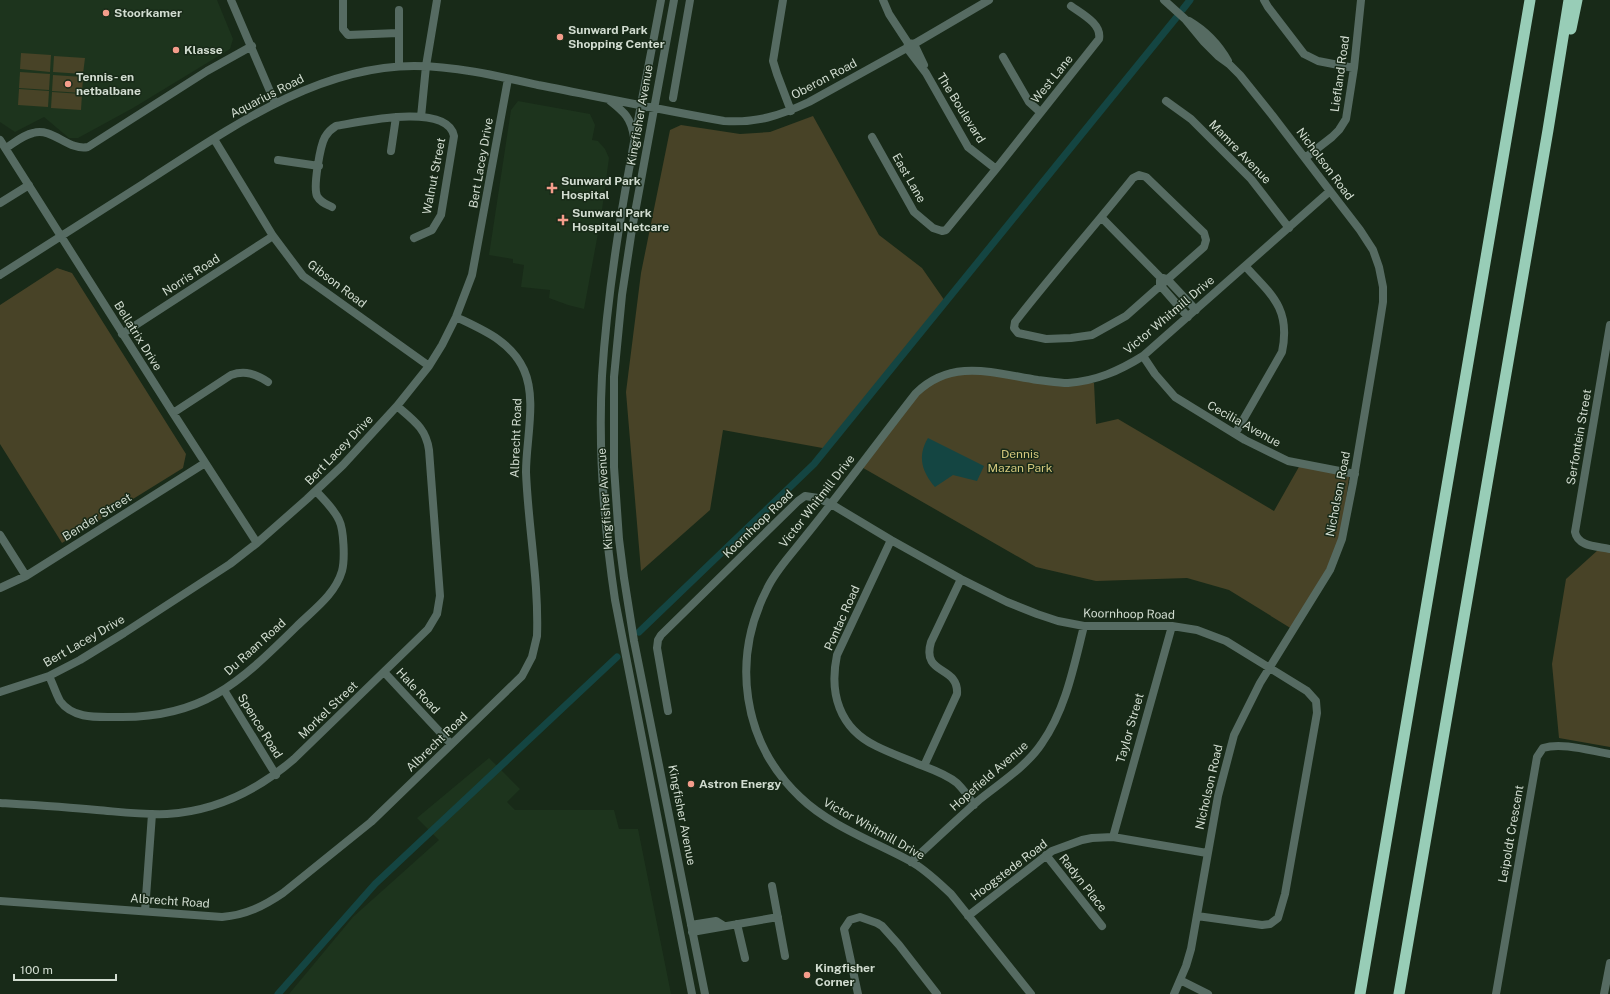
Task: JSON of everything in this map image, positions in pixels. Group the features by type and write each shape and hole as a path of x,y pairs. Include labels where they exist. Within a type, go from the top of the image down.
{"highway":[{"path":"1360,994 1530,0"},
{"path":"1399,994 1548,130 1568,0"},
{"path":"1548,130 1555,111 1577,0"}],"street":[{"path":"231,0 252,46 275,103"},
{"path":"343,0 343,30 348,35 398,32"},
{"path":"421,117 426,66 437,0"},
{"name":"Kingfisher Avenue","path":"661,0 618,237 602,377 602,448 604,501 615,600 692,994"},
{"name":"Kingfisher Avenue","path":"674,0 627,258 614,377 614,467 619,538 629,609 705,994"},
{"path":"673,98 690,0"},
{"path":"783,0 773,60 791,111"},
{"name":"The Boulevard","path":"883,0 889,14 926,73 968,147 996,169"},
{"name":"Oberon Road","path":"654,107 711,119 734,122 761,120 791,111 990,0"},
{"name":"Nicholson Road","path":"1164,0 1185,19 1199,27 1217,44 1229,64 1259,99 1305,158 1370,246 1379,267 1383,287 1381,316 1345,526 1334,560 1322,584 1251,699 1230,748 1218,796 1191,949 1174,994"},
{"path":"1264,0 1304,54 1318,62 1354,68"},
{"name":"Liefland Road","path":"1305,158 1332,137 1343,125 1354,68 1361,0"},
{"name":"West Lane","path":"996,169 1098,39 1099,34 1097,28 1071,6"},
{"path":"399,10 399,66"},
{"path":"6,148 24,137 38,132 51,135 75,147 88,147 207,71 252,46"},
{"path":"1003,57 1029,102 1040,112"},
{"name":"Aquarius Road","path":"0,275 214,139 275,103 307,88 337,78 388,67 426,66 508,79 654,107"},
{"name":"Bert Lacey Drive","path":"0,692 49,676 80,660 202,583 257,543 316,491 397,406 429,366 456,317 464,298 474,268 508,79"},
{"path":"609,99 627,115 632,128 635,143"},
{"name":"Mamre Avenue","path":"1166,101 1190,119 1252,179 1289,228"},
{"path":"391,151 396,117"},
{"name":"Walnut Street","path":"332,207 322,202 316,193 323,142 326,134 332,129 336,126 368,120 396,117 421,117 438,120 448,124 454,132 454,141 442,208 439,221 432,230 414,238"},
{"name":"East Lane","path":"872,137 914,212 936,230 946,230 951,226 996,169"},
{"name":"Gibson Road","path":"214,139 273,236 308,281 429,366"},
{"name":"Bellatrix Drive","path":"0,140 172,413 257,543"},
{"path":"278,160 319,166"},
{"path":"1139,175 1146,177 1204,233 1206,243 1201,250 1162,281 1126,316 1092,335 1046,339 1021,335 1015,330 1014,325 1018,317 1085,236 1102,218 1133,178 1139,175"},
{"path":"0,203 29,185"},
{"name":"Victor Whitmill Drive","path":"1031,994 951,894 940,884 911,862 832,820 800,797 781,777 763,747 748,705 746,691 746,661 748,644 755,615 773,578 922,387 940,376 951,372 977,371 1068,383 1105,376 1123,368 1143,356 1188,318 1330,191"},
{"path":"1102,218 1162,281 1196,310"},
{"name":"Norris Road","path":"122,334 273,236"},
{"path":"1234,434 1282,352 1284,339 1284,320 1280,310 1268,292 1245,266"},
{"path":"1162,281 1188,318"},
{"name":"Albrecht Road","path":"0,900 222,917 248,912 271,902 371,822 522,676 528,667 535,650 538,628 526,473 530,397 527,379 519,360 500,340 456,317"},
{"name":"Serfontein Street","path":"1610,325 1575,532 1577,539 1589,545 1610,549"},
{"name":"Cecilia Avenue","path":"1143,356 1166,388 1175,397 1234,434 1274,456 1288,461 1355,474"},
{"path":"172,413 231,375 237,373 256,375 268,382"},
{"name":"Morkel Street","path":"0,803 152,814 179,813 220,803 252,790 276,775 294,759 432,624 440,603 428,442 422,429 397,406"},
{"name":"Bender Street","path":"0,588 26,576 205,463"},
{"name":"Du Raan Road","path":"49,676 60,700 68,709 77,714 100,717 142,718 170,713 190,707 224,690 252,669 329,595 336,584 342,569 343,556 341,527 335,514 316,491"},
{"name":"Koornhoop Road","path":"668,711 657,648 658,640 802,497 812,496 831,504 961,579 1007,602 1037,614 1058,621 1084,626 1172,626 1197,630 1226,641 1307,691 1312,696 1317,706 1317,714 1281,913 1275,922 1262,925 1197,916"},
{"path":"0,535 26,576"},
{"name":"Pontac Road","path":"891,540 837,655 834,685 836,697 841,711 854,730 876,746 942,774 957,784 974,805"},
{"path":"924,766 957,694 956,684 952,678 932,663 928,654 931,642 961,579"},
{"name":"Hopefield Avenue","path":"911,862 974,805 1027,760 1043,742 1066,695 1084,626"},
{"name":"Taylor Street","path":"1113,837 1172,626"},
{"name":"Hale Road","path":"384,672 451,744"},
{"name":"Spence Road","path":"224,690 276,775"},
{"name":"Leipoldt Crescent","path":"1496,994 1537,757 1543,748 1549,746 1610,754"},
{"path":"145,911 152,814"},
{"name":"Hoogstede Road","path":"968,916 1046,855 1064,845 1082,840 1113,837 1207,853"},
{"name":"Radyn Place","path":"1046,855 1102,926"},
{"path":"772,886 785,956"},
{"path":"692,929 716,921 724,926 778,917"},
{"path":"858,994 844,929 850,920 860,917 877,923 888,932 937,994"},
{"path":"737,924 745,958"},
{"path":"1604,994 1610,963"},
{"path":"1180,980 1208,994"}],"shaded area":[{"path":"0,0 217,0 233,39 230,49 133,108 78,138 69,138 44,117 15,132 0,122"},
{"name":"Sunward Park Hospital","path":"518,101 590,114 595,125 592,140 598,141 605,149 609,158 601,217 584,309 549,298 550,290 521,287 524,265 513,263 513,259 489,255 511,110"},
{"path":"489,758 520,789 507,802 515,810 614,810 619,829 638,829 671,994 289,994 353,917 439,840 417,818"}],"green space":[{"name":"Tennis- en netbalbane","path":"21,53 51,55 50,72 20,69"},
{"name":"Tennis- en netbalbane","path":"54,56 85,58 83,74 53,72"},
{"name":"Tennis- en netbalbane","path":"20,72 50,74 49,90 19,88"},
{"name":"Tennis- en netbalbane","path":"53,75 83,77 82,93 52,91"},
{"name":"Tennis- en netbalbane","path":"19,89 49,91 48,107 18,105"},
{"name":"Tennis- en netbalbane","path":"52,92 82,94 81,110 51,108"},
{"path":"813,116 879,235 922,268 947,304 828,449 723,430 710,510 641,571 626,392 641,273 670,130 681,125 740,134 770,132"},
{"path":"57,268 72,273 186,454 183,468 62,543 0,444 0,305"},
{"name":"Dennis Mazan Park","path":"974,371 1065,383 1094,383 1096,424 1118,419 1274,511 1300,465 1349,477 1342,529 1331,562 1292,629 1229,590 1187,578 1096,581 1036,567 858,465 916,389 943,375"},
{"path":"1598,550 1610,552 1610,747 1559,738 1552,664 1566,579"}],"water":[{"path":"928,438 984,466 977,481 953,475 935,487 927,476 922,464 923,451"}],"waterway":[{"path":"1183,9 1190,0"},
{"path":"639,632 814,464 1176,18"},
{"path":"278,994 375,884 617,657"}],"place":[{"name":"Stoorkamer","path":"106,13"},
{"name":"Sunward Park Shopping Center","path":"560,37"},
{"name":"Klasse","path":"176,50"},
{"name":"Tennis- en netbalbane","path":"68,84"},
{"name":"Sunward Park Hospital","path":"552,188"},
{"name":"Sunward Park Hospital Netcare","path":"563,220"},
{"name":"Astron Energy","path":"691,784"},
{"name":"Kingfisher Corner","path":"807,975"}]}
